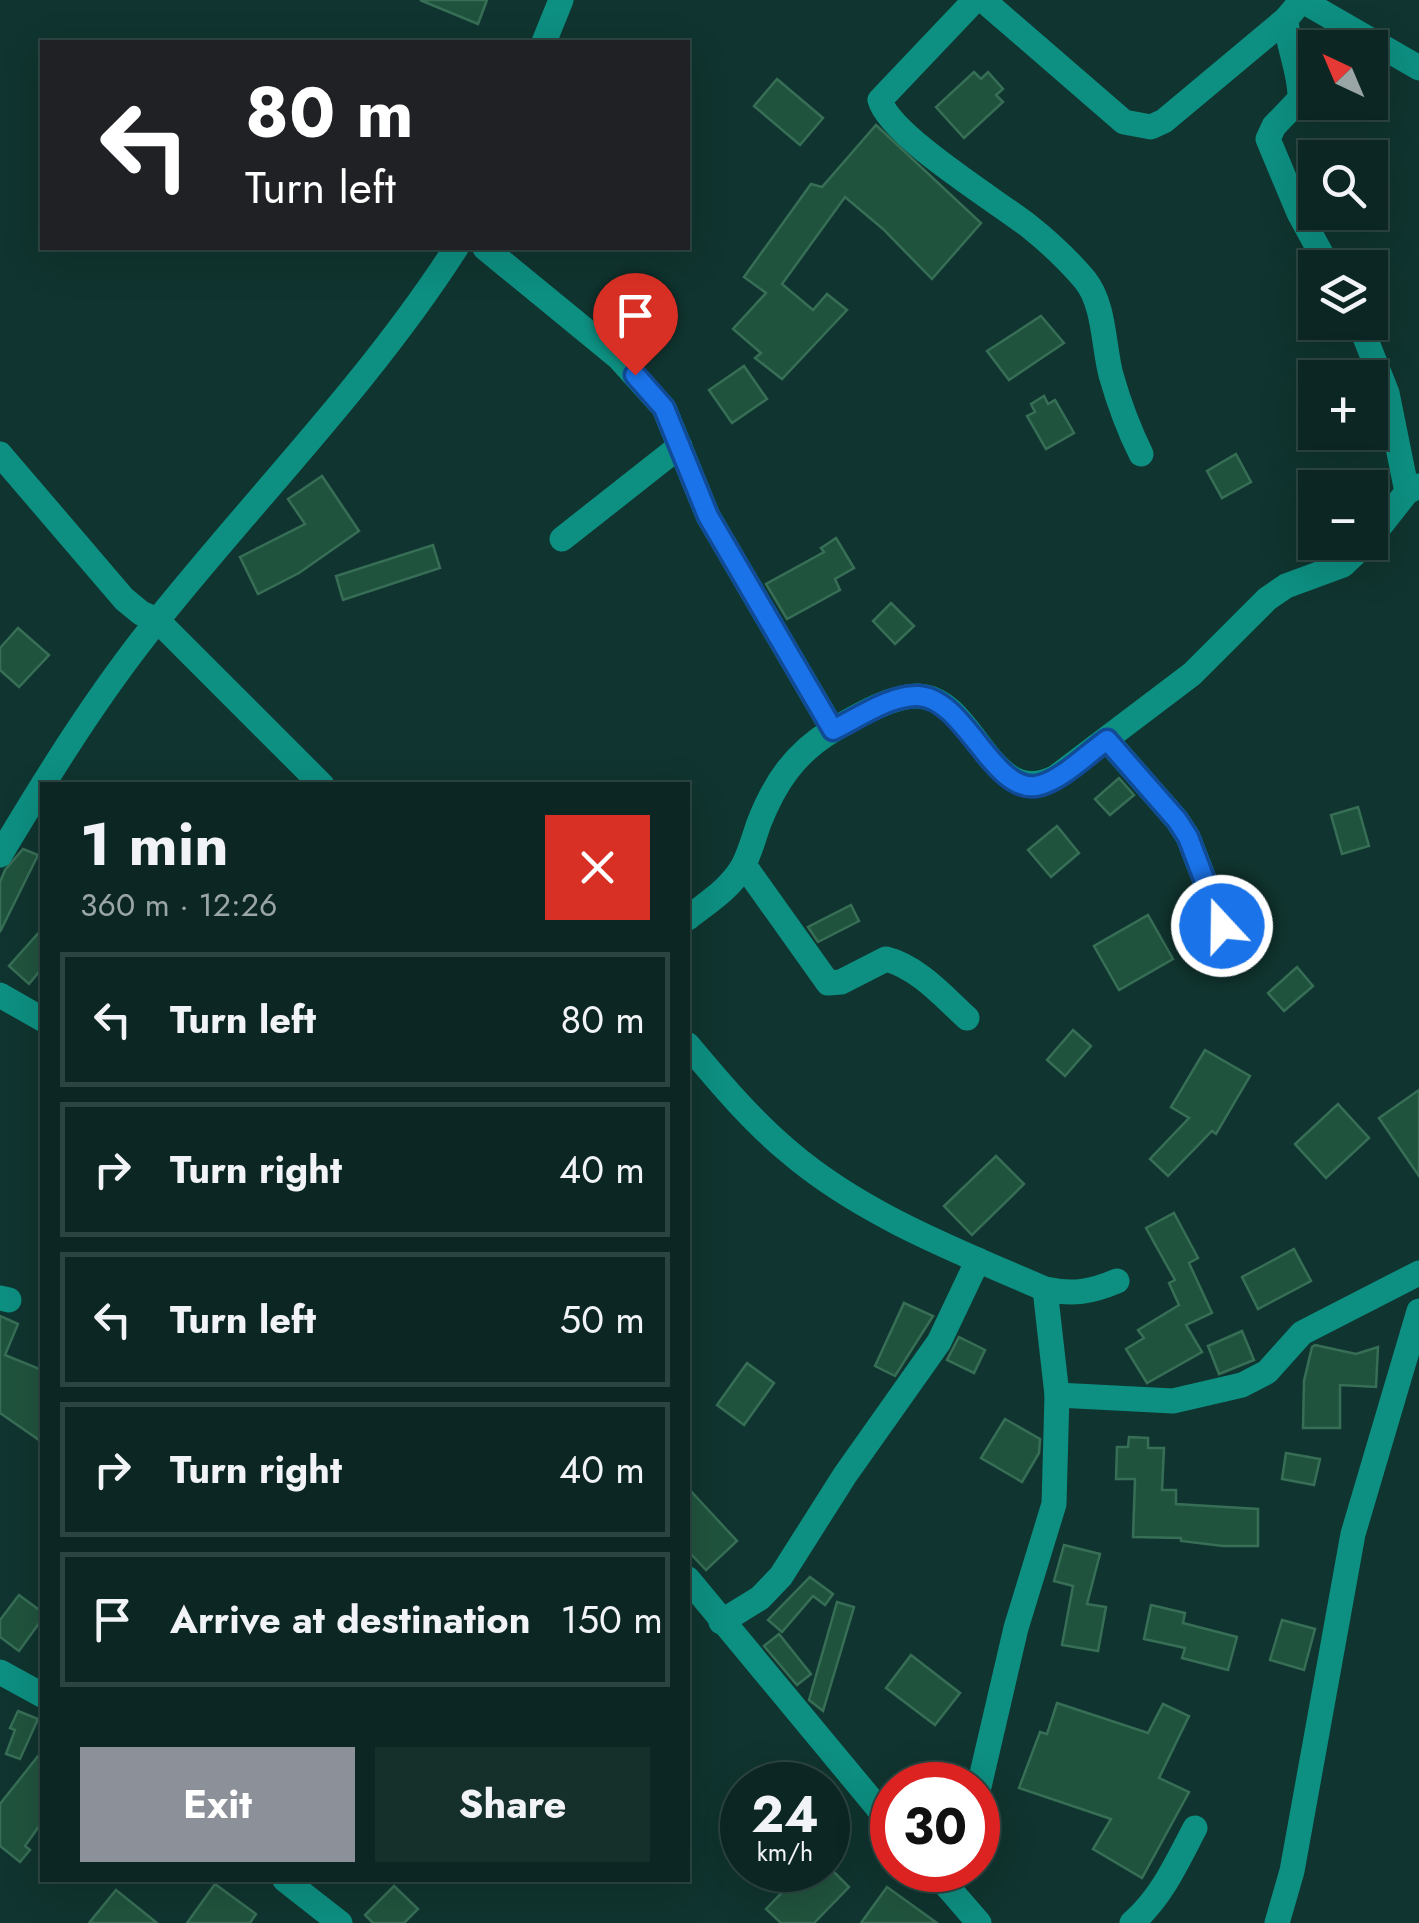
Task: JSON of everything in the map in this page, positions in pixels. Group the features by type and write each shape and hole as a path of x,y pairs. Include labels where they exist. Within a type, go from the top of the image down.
{"street":[{"path":"545,40 560,0"},
{"path":"975,0 880,100 883,110 902,130 1030,226 1089,284 1100,313 1110,371 1124,419 1141,454"},
{"path":"983,0 1124,122 1151,128 1164,121 1296,6"},
{"path":"1296,6 1419,68"},
{"path":"1296,6 1289,45 1300,99 1274,126 1268,139 1319,250"},
{"path":"44,782 157,620 341,402 455,250"},
{"path":"489,250 618,357 664,408 708,516 833,730"},
{"path":"1366,340 1387,394 1413,489 1388,518"},
{"path":"562,539 680,446"},
{"path":"0,454 124,598 141,613 157,620 319,782"},
{"path":"690,916 728,887 744,864 774,785 795,758 833,730 893,701 915,696 932,698 947,709 1009,777 1024,786 1039,786 1107,740 1192,674 1268,599 1286,586 1348,560"},
{"path":"1107,740 1188,837 1222,926"},
{"path":"0,855 40,788"},
{"path":"744,864 828,983 840,982 886,959 898,962 938,990 967,1018"},
{"path":"0,995 40,1019"},
{"path":"690,1047 762,1127 819,1176 871,1207 1044,1289 1068,1294 1092,1292 1117,1281"},
{"path":"721,1622 760,1598 781,1576 845,1475 940,1342 978,1260"},
{"path":"1057,1395 1172,1401 1242,1385 1267,1372 1302,1333 1419,1273"},
{"path":"985,1762 1016,1628 1054,1504 1057,1395 1044,1289"},
{"path":"1278,1923 1292,1872 1353,1534 1419,1311"},
{"path":"690,1582 870,1799"},
{"path":"0,1672 40,1694"},
{"path":"1132,1923 1148,1909 1171,1876 1194,1828"},
{"path":"288,1882 340,1923"},
{"path":"953,1892 980,1923"}],"building":[{"path":"420,0 487,0 478,24"},
{"path":"974,72 981,79 988,72 1003,89 996,95 1003,102 964,138 936,107"},
{"path":"777,79 823,118 800,145 754,106"},
{"path":"876,125 981,223 932,279 845,197 782,284 813,310 827,294 847,310 782,379 755,358 761,353 733,329 766,293 744,277 811,184 822,187"},
{"path":"1041,316 1064,343 1009,380 987,351"},
{"path":"744,366 767,399 732,423 709,390"},
{"path":"1044,396 1048,404 1055,400 1074,433 1046,449 1027,416 1035,412 1031,404"},
{"path":"1236,454 1251,482 1222,498 1207,471"},
{"path":"322,476 359,531 299,573 258,594 240,557 305,524 288,499"},
{"path":"836,538 854,568 835,579 840,590 787,619 766,584 824,552 821,548"},
{"path":"433,545 440,568 343,600 336,576"},
{"path":"891,603 914,626 895,644 873,621"},
{"path":"18,628 49,655 19,687 0,670 0,648"},
{"path":"1119,778 1134,795 1110,815 1095,799"},
{"path":"1358,807 1369,846 1342,854 1331,815"},
{"path":"1057,826 1079,853 1051,877 1028,850"},
{"path":"23,849 38,855 0,932 0,882"},
{"path":"851,905 859,921 818,942 808,927"},
{"path":"1148,915 1173,959 1119,990 1094,946"},
{"path":"40,931 40,970 29,984 9,966"},
{"path":"1297,967 1313,986 1284,1011 1268,993"},
{"path":"1073,1030 1091,1046 1065,1076 1047,1060"},
{"path":"1205,1050 1250,1076 1216,1134 1212,1131 1168,1176 1150,1159 1189,1118 1171,1107"},
{"path":"1419,1090 1419,1176 1379,1118"},
{"path":"1338,1104 1369,1138 1326,1178 1295,1144"},
{"path":"996,1156 1024,1184 972,1235 944,1206"},
{"path":"1174,1213 1198,1258 1189,1263 1212,1313 1186,1325 1202,1352 1147,1383 1126,1349 1144,1338 1138,1330 1179,1305 1169,1283 1175,1280 1146,1228"},
{"path":"1294,1249 1311,1281 1258,1309 1242,1277"},
{"path":"904,1303 933,1316 895,1376 875,1366"},
{"path":"0,1316 18,1324 5,1355 40,1369 40,1441 0,1413"},
{"path":"1242,1331 1254,1360 1219,1374 1208,1346"},
{"path":"959,1337 985,1350 974,1373 947,1360"},
{"path":"1315,1345 1356,1354 1378,1347 1376,1387 1340,1385 1340,1428 1303,1428 1304,1381"},
{"path":"747,1363 774,1383 744,1425 717,1405"},
{"path":"1005,1419 1040,1439 1039,1453 1022,1482 981,1458"},
{"path":"1129,1437 1148,1438 1148,1448 1164,1448 1162,1490 1176,1490 1176,1504 1258,1509 1258,1546 1133,1537 1135,1479 1116,1479 1117,1447 1128,1447"},
{"path":"1286,1453 1320,1459 1314,1485 1282,1479"},
{"path":"690,1490 737,1541 706,1570 690,1553"},
{"path":"1064,1545 1100,1554 1087,1604 1106,1607 1098,1651 1062,1645 1073,1586 1054,1581"},
{"path":"810,1577 833,1594 825,1605 813,1596 782,1632 768,1620"},
{"path":"19,1595 40,1611 40,1622 19,1651 0,1637 0,1620"},
{"path":"837,1602 854,1607 823,1711 809,1700"},
{"path":"1151,1605 1185,1613 1183,1623 1237,1637 1228,1670 1182,1658 1185,1648 1144,1639"},
{"path":"1282,1620 1315,1629 1304,1670 1270,1660"},
{"path":"779,1634 811,1674 797,1685 764,1646"},
{"path":"911,1655 960,1693 935,1725 886,1688"},
{"path":"1057,1703 1148,1733 1163,1704 1189,1716 1159,1778 1189,1792 1142,1878 1093,1849 1111,1819 1019,1788 1040,1732 1047,1734"},
{"path":"18,1711 38,1719 20,1759 6,1754 15,1730 10,1728"},
{"path":"40,1754 40,1825 25,1846 30,1850 20,1862 0,1846 0,1804"},
{"path":"215,1884 256,1914 250,1923 187,1923"},
{"path":"394,1886 418,1909 404,1923 373,1923 365,1915"},
{"path":"116,1890 157,1923 89,1923"},
{"path":"783,1892 844,1892 814,1923 781,1923 766,1909"},
{"path":"883,1892 894,1892 937,1923 861,1923"}],"route":[{"path":"635,375 664,408 708,516 833,730 893,701 915,696 932,698 947,709 1009,777 1024,786 1039,786 1056,777 1107,740 1188,837 1222,926"}]}
